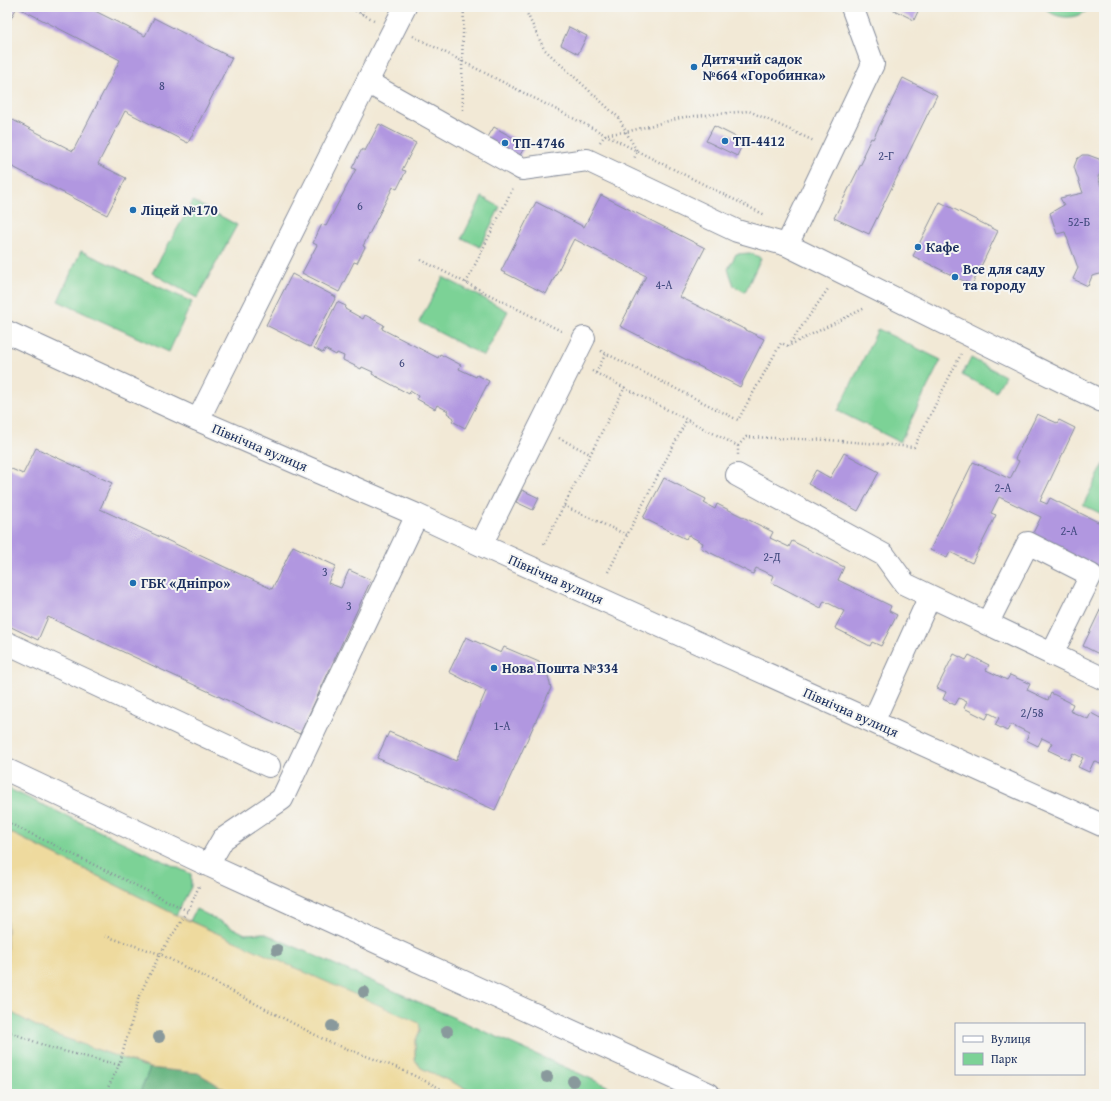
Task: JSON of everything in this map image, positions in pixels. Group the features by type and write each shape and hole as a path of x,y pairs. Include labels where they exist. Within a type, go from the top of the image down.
{"street":[{"path":"198,420 366,82 405,7"},
{"path":"787,245 873,64 852,7"},
{"path":"366,82 522,169 587,160 737,231 787,245 1104,402"},
{"name":"Північна вулиця","path":"7,332 198,420 417,515 1104,826"},
{"path":"481,545 584,338"},
{"path":"737,475 884,555 904,584 1104,679"},
{"path":"208,865 223,839 282,799 417,515"},
{"path":"987,624 1028,543 1091,575 1052,654"},
{"path":"873,722 930,596"},
{"path":"7,643 269,766"},
{"path":"7,770 208,865 709,1094"}],"path":[{"path":"348,7 393,31 405,32 637,151 766,215"},
{"path":"361,14 365,7"},
{"path":"464,7 462,62 464,137"},
{"path":"524,7 544,49 619,118 637,151"},
{"path":"587,160 606,134 626,132 684,116 749,111 832,150"},
{"path":"626,178 637,151"},
{"path":"466,283 522,169"},
{"path":"738,420 781,343 788,346 866,307"},
{"path":"737,475 738,446 746,437 829,440 914,447 963,352"},
{"path":"596,373 606,353"},
{"path":"573,361 738,446"},
{"path":"544,544 625,387"},
{"path":"608,572 687,420"},
{"path":"539,428 590,454"},
{"path":"564,506 627,535"},
{"path":"7,822 188,911"},
{"path":"105,1094 119,1065 139,996 160,954 188,911 208,865"},
{"path":"105,936 160,954 329,1042 398,1068 452,1094"},
{"path":"7,1031 51,1048 119,1065"}],"green space":[{"path":"1044,7 1091,7 1074,16 1061,17 1049,12"},
{"path":"482,197 500,207 480,247 462,238"},
{"path":"193,201 237,225 197,298 152,273"},
{"path":"81,251 192,302 169,352 58,301"},
{"path":"750,253 761,258 745,292 734,286 728,269 736,254"},
{"path":"443,277 508,311 484,356 419,322"},
{"path":"878,329 941,360 900,442 838,411"},
{"path":"971,358 1005,376 996,392 962,375"},
{"path":"1104,464 1104,515 1083,505"},
{"path":"7,788 191,874 191,887 176,915 7,831"},
{"path":"196,909 245,934 264,933 625,1094 477,1094 421,1068 415,1060 415,1042 420,1030 190,921"},
{"path":"7,1010 45,1031 150,1068 139,1094 7,1094"},
{"path":"150,1068 198,1073 233,1094 139,1094"}],"sand":[{"path":"7,831 176,915 419,1023 420,1030 415,1042 415,1060 421,1068 477,1094 233,1094 198,1073 150,1068 45,1031 7,1010"}],"building":[{"path":"7,7 17,7 7,26"},
{"path":"17,7 87,7 145,36 154,18 232,58 188,143 125,111 98,164 126,178 107,215 7,164 7,117 73,151 120,60"},
{"path":"888,7 920,7 914,20"},
{"path":"569,27 587,36 578,54 561,45"},
{"path":"903,78 937,95 869,234 834,218 865,156 863,155 871,138 873,139"},
{"path":"379,124 416,143 402,170 406,171 397,189 393,187 363,246 365,247 357,263 354,262 339,292 302,273 317,245 313,243 322,224 326,226 356,169 352,168 362,149 365,151"},
{"name":"ТП-4412","path":"714,126 744,141 737,156 706,141"},
{"name":"ТП-4746","path":"494,127 526,145 517,160 485,142"},
{"path":"1082,155 1088,155 1099,159 1102,163 1102,170 1098,177 1101,186 1104,185 1104,273 1092,276 1088,286 1073,279 1078,268 1065,232 1057,234 1050,213 1064,205 1060,198 1083,193 1074,167 1077,159"},
{"path":"601,195 705,248 680,297 764,339 740,387 620,326 646,276 574,239 546,294 501,271 536,202 584,227"},
{"path":"940,202 998,231 972,285 913,256"},
{"path":"292,274 336,297 310,347 266,325"},
{"path":"337,302 346,306 345,309 363,319 365,315 384,325 382,329 438,358 440,354 461,365 459,369 489,381 465,428 452,421 454,418 447,413 448,411 437,405 435,409 417,399 418,396 410,391 409,394 372,374 373,372 362,367 361,369 343,360 344,356 337,353 336,355 325,349 323,353 314,348"},
{"path":"1037,414 1057,423 1059,420 1075,428 1040,501 1047,504 1050,498 1104,525 1104,572 1031,537 1041,517 999,497 991,513 996,515 972,563 950,552 947,558 930,550 973,462 1010,479 1019,461 1015,459"},
{"name":"ГБК «Дніпро»","path":"36,448 112,483 100,509 272,589 293,546 336,566 328,583 341,588 349,570 371,580 300,734 48,617 38,640 7,625 7,467 23,474"},
{"path":"844,453 879,472 858,511 808,484 816,470 830,478"},
{"path":"664,478 706,499 704,503 715,509 717,504 773,532 770,538 789,547 792,541 844,567 838,580 891,606 889,611 897,615 881,646 872,642 870,646 835,628 844,611 824,601 821,608 771,582 774,576 756,568 753,574 701,548 703,543 688,535 686,539 643,518"},
{"path":"522,490 539,498 533,510 516,502"},
{"path":"1104,602 1104,649 1102,648 1099,654 1083,646"},
{"path":"466,637 501,653 504,647 539,662 548,676 551,688 495,810 377,758 389,732 456,761 486,691 449,672"},
{"path":"954,654 966,660 969,655 989,665 986,670 1007,680 1010,675 1030,684 1027,690 1048,700 1051,693 1073,704 1070,711 1088,719 1091,713 1104,720 1104,766 1094,761 1089,772 1078,767 1083,758 1073,753 1069,760 1048,750 1052,743 1042,738 1038,746 1026,740 1029,733 1011,724 1007,731 995,725 999,718 989,713 986,719 964,708 967,702 959,698 955,705 943,699 946,692 937,688"}],"place":[{"name":"Дитячий садок №664 «Горобинка»","path":"694,67"},
{"name":"ТП-4412","path":"725,141"},
{"name":"ТП-4746","path":"505,143"},
{"name":"Ліцей №170","path":"133,210"},
{"name":"Кафе","path":"918,247"},
{"name":"Все для саду та городу","path":"955,277"},
{"name":"ГБК «Дніпро»","path":"133,583"},
{"name":"Нова Пошта №334","path":"494,668"}]}
